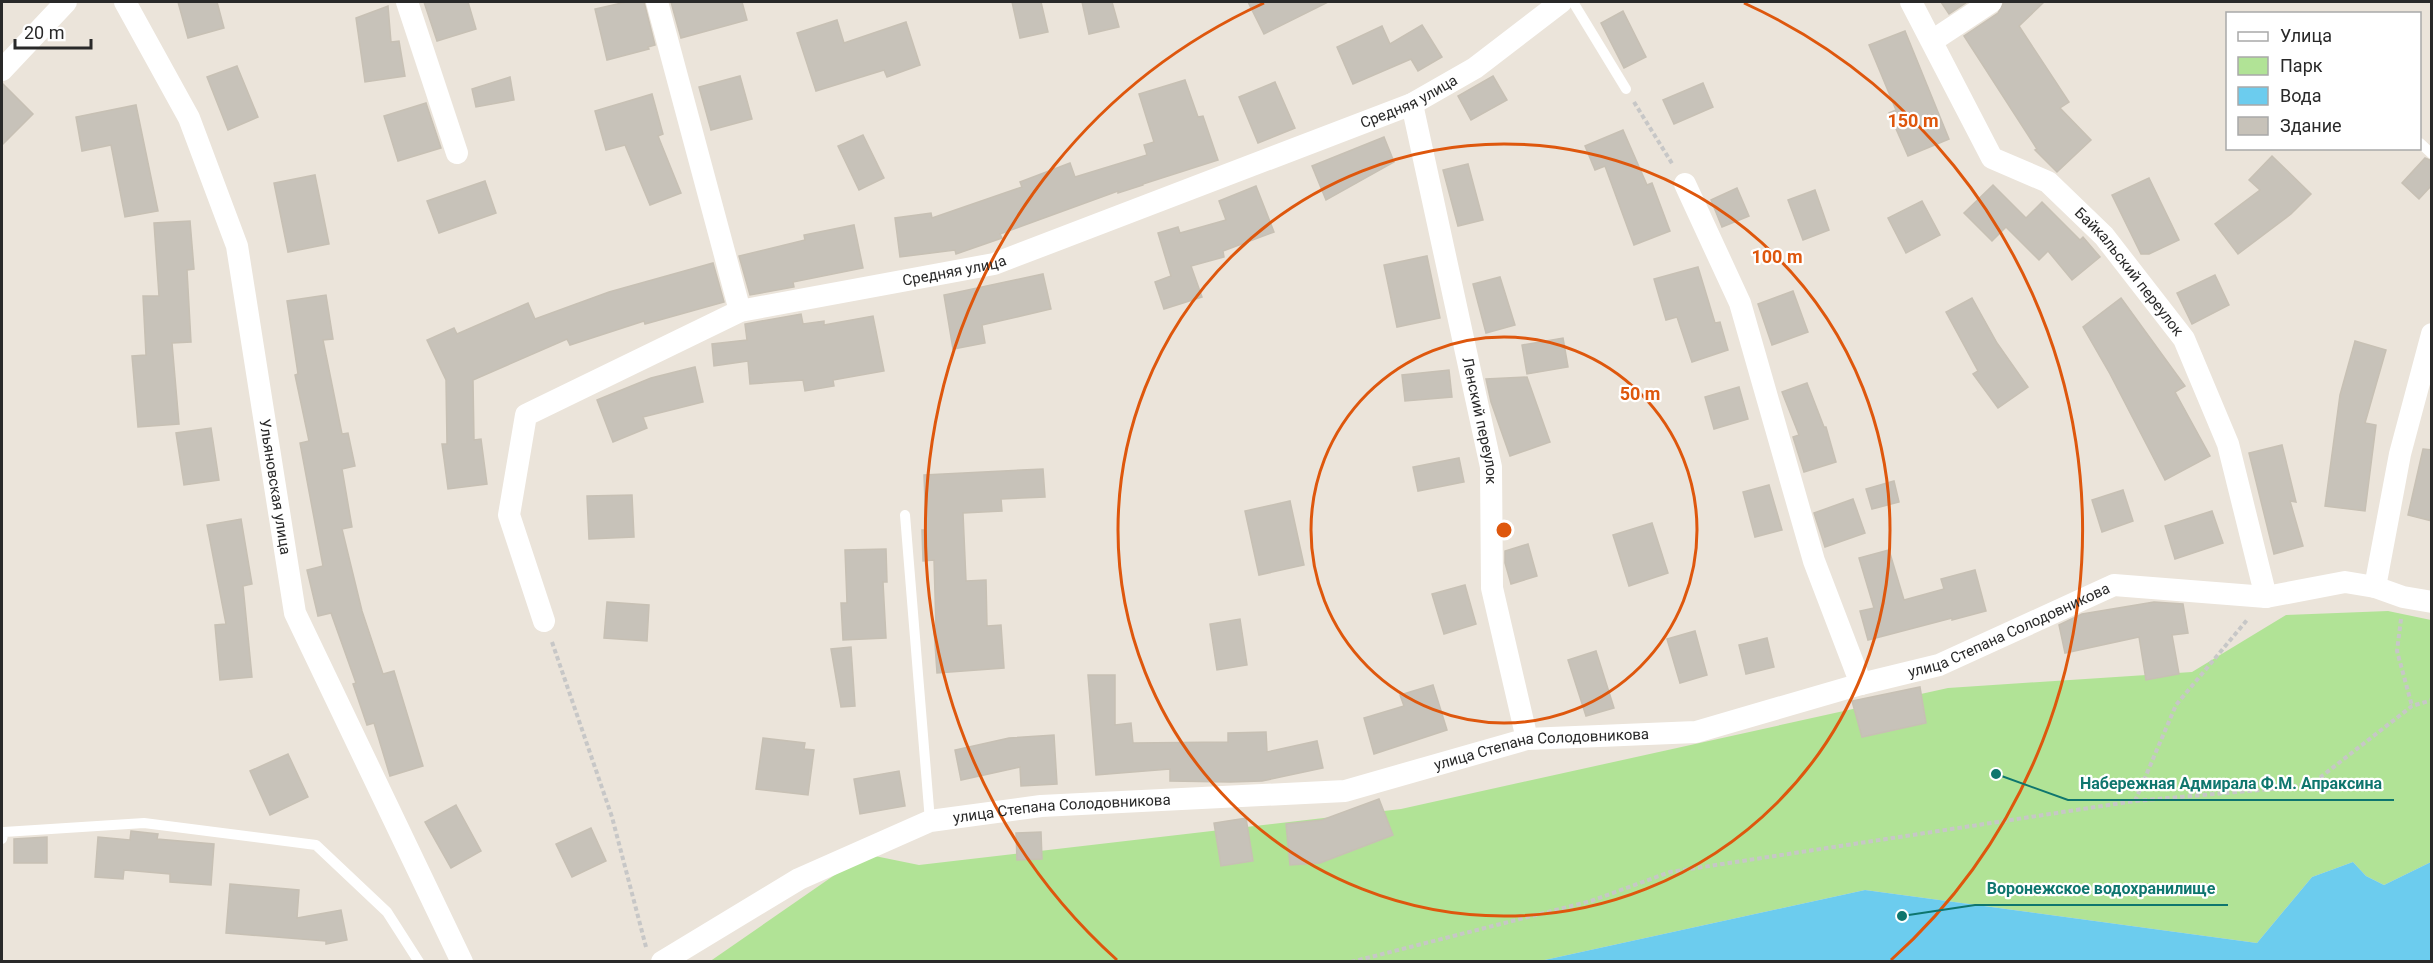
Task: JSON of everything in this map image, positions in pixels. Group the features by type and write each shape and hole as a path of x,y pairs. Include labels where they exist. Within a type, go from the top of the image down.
{"street":[{"path":"2,70 66,2"},
{"name":"Ульяновская улица","path":"125,2 189,118 237,246 295,613 462,962"},
{"path":"407,2 457,153"},
{"path":"657,2 740,311"},
{"name":"Средняя улица","path":"544,621 509,514 526,415 740,311 994,264 1413,104 1475,68 1561,2"},
{"name":"Байкальский переулок","path":"1911,2 1992,158 2048,182 2104,236 2184,339 2228,444 2266,597"},
{"path":"1932,41 1991,2"},
{"name":"Ленский переулок","path":"1413,104 1491,467 1492,588 1527,739"},
{"path":"1685,184 1740,303 1814,561 1861,684"},
{"path":"2374,587 2400,454 2432,334"},
{"name":"улица Степана Солодовникова","path":"655,956 799,879 930,821 1041,806 1345,791 1527,739 1696,732 1861,684 1939,665 2114,585 2266,597 2345,582 2432,602"}],"lane":[{"path":"1573,2 1626,89"},
{"path":"905,515 930,821"},
{"path":"2,839 4,832 144,823 316,845 387,912 419,962"}],"path":[{"path":"1626,89 1685,184"},
{"path":"2135,801 2175,705 2266,597"},
{"path":"2403,597 2397,651 2412,706"},
{"path":"544,621 612,817 655,956"},
{"path":"1351,962 1591,901 1670,872 2135,801 2282,788 2313,783 2412,706 2432,700"}],"green space":[{"path":"2388,611 2431,620 2431,862 2384,885 2366,876 2353,862 2312,877 2257,943 1865,890 1540,961 709,962 865,854 919,865 1401,809 1948,688 2192,672 2286,615"}],"water":[{"path":"2353,862 2366,876 2384,885 2431,862 2431,961 1540,961 1865,890 2257,943 2312,877"}],"building":[{"path":"178,2 217,2 224,28 188,38"},
{"path":"424,2 468,2 476,29 437,41"},
{"path":"626,2 644,2 655,45 648,47 649,49 607,60 595,9"},
{"path":"671,2 742,2 747,20 681,38"},
{"path":"1012,2 1041,2 1048,32 1020,38"},
{"path":"1082,2 1112,2 1119,27 1089,34"},
{"path":"1248,2 1328,2 1264,34"},
{"path":"1941,2 1967,2 1949,14"},
{"path":"2004,2 2044,2 2019,26 2069,102 2060,108 2091,140 2057,172 2035,150 2037,149 1964,36 1998,13"},
{"path":"388,6 391,42 399,41 405,76 365,82 356,18"},
{"path":"1623,11 1646,57 1624,68 1601,23"},
{"path":"837,20 844,43 906,22 920,65 887,77 884,70 816,91 797,33"},
{"path":"1422,25 1442,57 1418,71 1411,59 1353,84 1337,47 1382,26 1390,44"},
{"path":"1905,31 1949,139 1908,156 1889,113 1896,110 1869,45"},
{"path":"237,66 258,117 228,130 207,77"},
{"path":"740,76 752,119 711,130 699,87"},
{"path":"1493,76 1507,100 1471,120 1458,96"},
{"path":"510,77 514,100 476,107 472,89"},
{"path":"1185,80 1198,117 1203,116 1218,160 1118,193 1118,191 1000,234 1002,238 956,254 955,250 900,257 895,218 931,213 932,218 1022,187 1020,182 1070,163 1075,177 1147,155 1144,145 1154,142 1139,94"},
{"path":"1275,82 1295,128 1258,143 1239,97"},
{"path":"2,83 33,114 2,145"},
{"path":"1703,83 1713,107 1674,124 1663,100"},
{"path":"652,94 663,134 658,136 681,193 650,205 625,145 606,150 595,111"},
{"path":"426,103 441,148 398,161 384,116"},
{"path":"136,105 158,211 125,217 111,145 82,151 76,117"},
{"path":"1623,130 1647,185 1652,183 1670,231 1634,245 1605,166 1595,170 1585,146"},
{"path":"863,135 884,178 859,190 838,146"},
{"path":"1384,137 1394,162 1326,200 1312,166"},
{"path":"2272,156 2311,194 2291,214 2238,254 2215,224 2260,190 2249,180"},
{"path":"2425,158 2432,161 2432,185 2419,199 2402,183"},
{"path":"1468,164 1483,220 1458,226 1443,170"},
{"path":"315,175 329,244 288,252 274,183"},
{"path":"2149,178 2179,240 2149,254 2141,254 2112,195"},
{"path":"485,181 496,213 439,233 427,201"},
{"path":"1993,185 2026,218 2042,202 2080,240 2083,237 2100,257 2072,280 2048,251 2039,260 2006,227 1992,241 1964,213"},
{"path":"1256,186 1274,232 1223,251 1224,257 1191,266 1202,297 1164,309 1155,282 1171,276 1158,233 1178,227 1180,233 1226,220 1219,201"},
{"path":"1737,188 1749,216 1722,227 1711,200"},
{"path":"1815,190 1829,230 1803,240 1788,200"},
{"path":"1922,201 1940,235 1906,253 1888,218"},
{"path":"190,221 194,269 187,270 191,342 172,343 179,424 138,427 132,356 146,355 143,296 159,296 154,223"},
{"path":"854,225 863,268 793,282 794,287 750,295 739,256 805,240 804,235"},
{"path":"1427,256 1440,318 1397,327 1384,265"},
{"path":"713,263 724,302 645,324 644,321 570,345 567,339 473,380 474,440 481,439 487,484 448,489 442,444 447,444 446,380 427,340 454,328 457,334 528,303 535,319 609,292"},
{"path":"1698,267 1715,323 1720,322 1728,350 1692,362 1677,317 1666,320 1654,279"},
{"path":"1043,274 1051,309 982,325 985,343 953,349 944,295"},
{"path":"2215,275 2229,305 2192,324 2177,293"},
{"path":"1500,277 1515,325 1486,333 1473,284"},
{"path":"1793,291 1808,332 1772,345 1758,304"},
{"path":"326,295 333,339 323,340 342,434 348,433 355,466 342,469 352,527 342,529 362,611 383,674 394,671 423,766 390,776 374,723 367,725 353,684 356,683 331,613 318,616 307,570 323,566 300,443 309,441 295,375 298,374 287,301"},
{"path":"1972,298 1997,343 2028,387 1998,408 1973,374 1978,371 1946,312"},
{"path":"2121,298 2185,386 2175,392 2210,456 2165,480 2083,327"},
{"path":"801,314 803,324 824,321 824,325 873,316 884,371 833,380 834,386 805,391 803,380 750,384 748,361 714,366 712,344 747,340 745,324"},
{"path":"1563,338 1568,367 1527,374 1522,345"},
{"path":"2355,341 2386,350 2365,423 2376,425 2365,511 2325,506 2340,395"},
{"path":"695,367 703,402 643,417 647,428 613,442 597,400 651,378"},
{"path":"1449,370 1452,397 1405,401 1402,375"},
{"path":"1527,377 1550,442 1510,456 1491,402 1486,379"},
{"path":"1807,383 1824,427 1826,427 1836,462 1804,472 1793,437 1799,435 1782,392"},
{"path":"1739,387 1748,419 1714,429 1705,397"},
{"path":"211,428 219,480 184,485 176,433"},
{"path":"2282,445 2296,502 2290,501 2303,546 2274,554 2249,453"},
{"path":"2423,449 2432,450 2432,521 2408,515"},
{"path":"1459,458 1464,482 1418,491 1413,467"},
{"path":"1043,469 1045,497 1001,499 1002,511 963,513 966,581 986,580 987,626 1001,625 1004,668 937,673 934,629 936,629 934,560 923,561 922,530 926,530 924,475"},
{"path":"1894,481 1899,502 1872,509 1866,489"},
{"path":"1769,485 1782,530 1755,537 1743,492"},
{"path":"2123,490 2133,521 2102,532 2092,500"},
{"path":"632,495 634,537 589,539 587,496"},
{"path":"1853,499 1865,533 1825,547 1814,513"},
{"path":"1290,501 1304,565 1259,575 1245,511"},
{"path":"2212,511 2223,543 2175,559 2165,526"},
{"path":"241,519 252,584 243,586 252,677 220,680 215,625 226,624 207,525"},
{"path":"1652,523 1668,573 1629,586 1613,535"},
{"path":"1528,544 1537,576 1511,584 1505,563 1505,551"},
{"path":"886,549 887,582 883,582 886,638 843,640 841,603 847,603 845,550"},
{"path":"1889,550 1904,600 1944,589 1941,579 1975,570 1986,611 1868,640 1860,611 1874,608 1859,558"},
{"path":"1465,585 1476,624 1444,634 1432,594"},
{"path":"607,602 649,605 647,641 604,638"},
{"path":"2154,602 2183,604 2188,633 2172,635 2179,674 2146,680 2139,637 2065,653 2059,625 2082,614"},
{"path":"1240,619 1247,665 1217,670 1210,624"},
{"path":"1695,631 1707,675 1680,683 1667,639"},
{"path":"1767,638 1774,667 1746,674 1739,645"},
{"path":"851,647 855,706 841,707 831,649"},
{"path":"1596,651 1614,708 1586,716 1568,660"},
{"path":"1088,675 1115,675 1115,725 1131,723 1133,743 1228,742 1228,733 1266,732 1267,752 1317,741 1323,768 1262,781 1230,782 1170,781 1170,769 1096,775"},
{"path":"1433,685 1447,730 1374,754 1364,718 1404,706 1400,695"},
{"path":"1920,687 1926,723 1862,737 1852,701"},
{"path":"1054,735 1057,784 1021,786 1020,767 961,780 955,750 1009,738"},
{"path":"763,738 805,743 804,749 814,750 808,795 756,789"},
{"path":"288,754 308,797 270,815 250,771"},
{"path":"899,771 905,806 860,814 854,779"},
{"path":"1379,799 1393,835 1320,863 1290,865 1286,824 1322,820"},
{"path":"456,805 481,851 451,868 425,822"},
{"path":"1246,818 1253,861 1221,866 1214,823"},
{"path":"591,828 606,861 572,877 556,844"},
{"path":"131,831 158,834 157,839 214,844 211,885 170,882 170,874 124,870 123,879 95,877 98,837 130,840"},
{"path":"1041,832 1042,859 1017,860 1016,833"},
{"path":"47,837 47,863 14,863 14,839"},
{"path":"230,884 299,890 297,918 341,910 347,940 326,944 326,941 226,933"}],"place":[{"name":"Набережная Адмирала Ф.М. Апраксина","path":"1996,774"},
{"name":"Воронежское водохранилище","path":"1902,916"}]}
